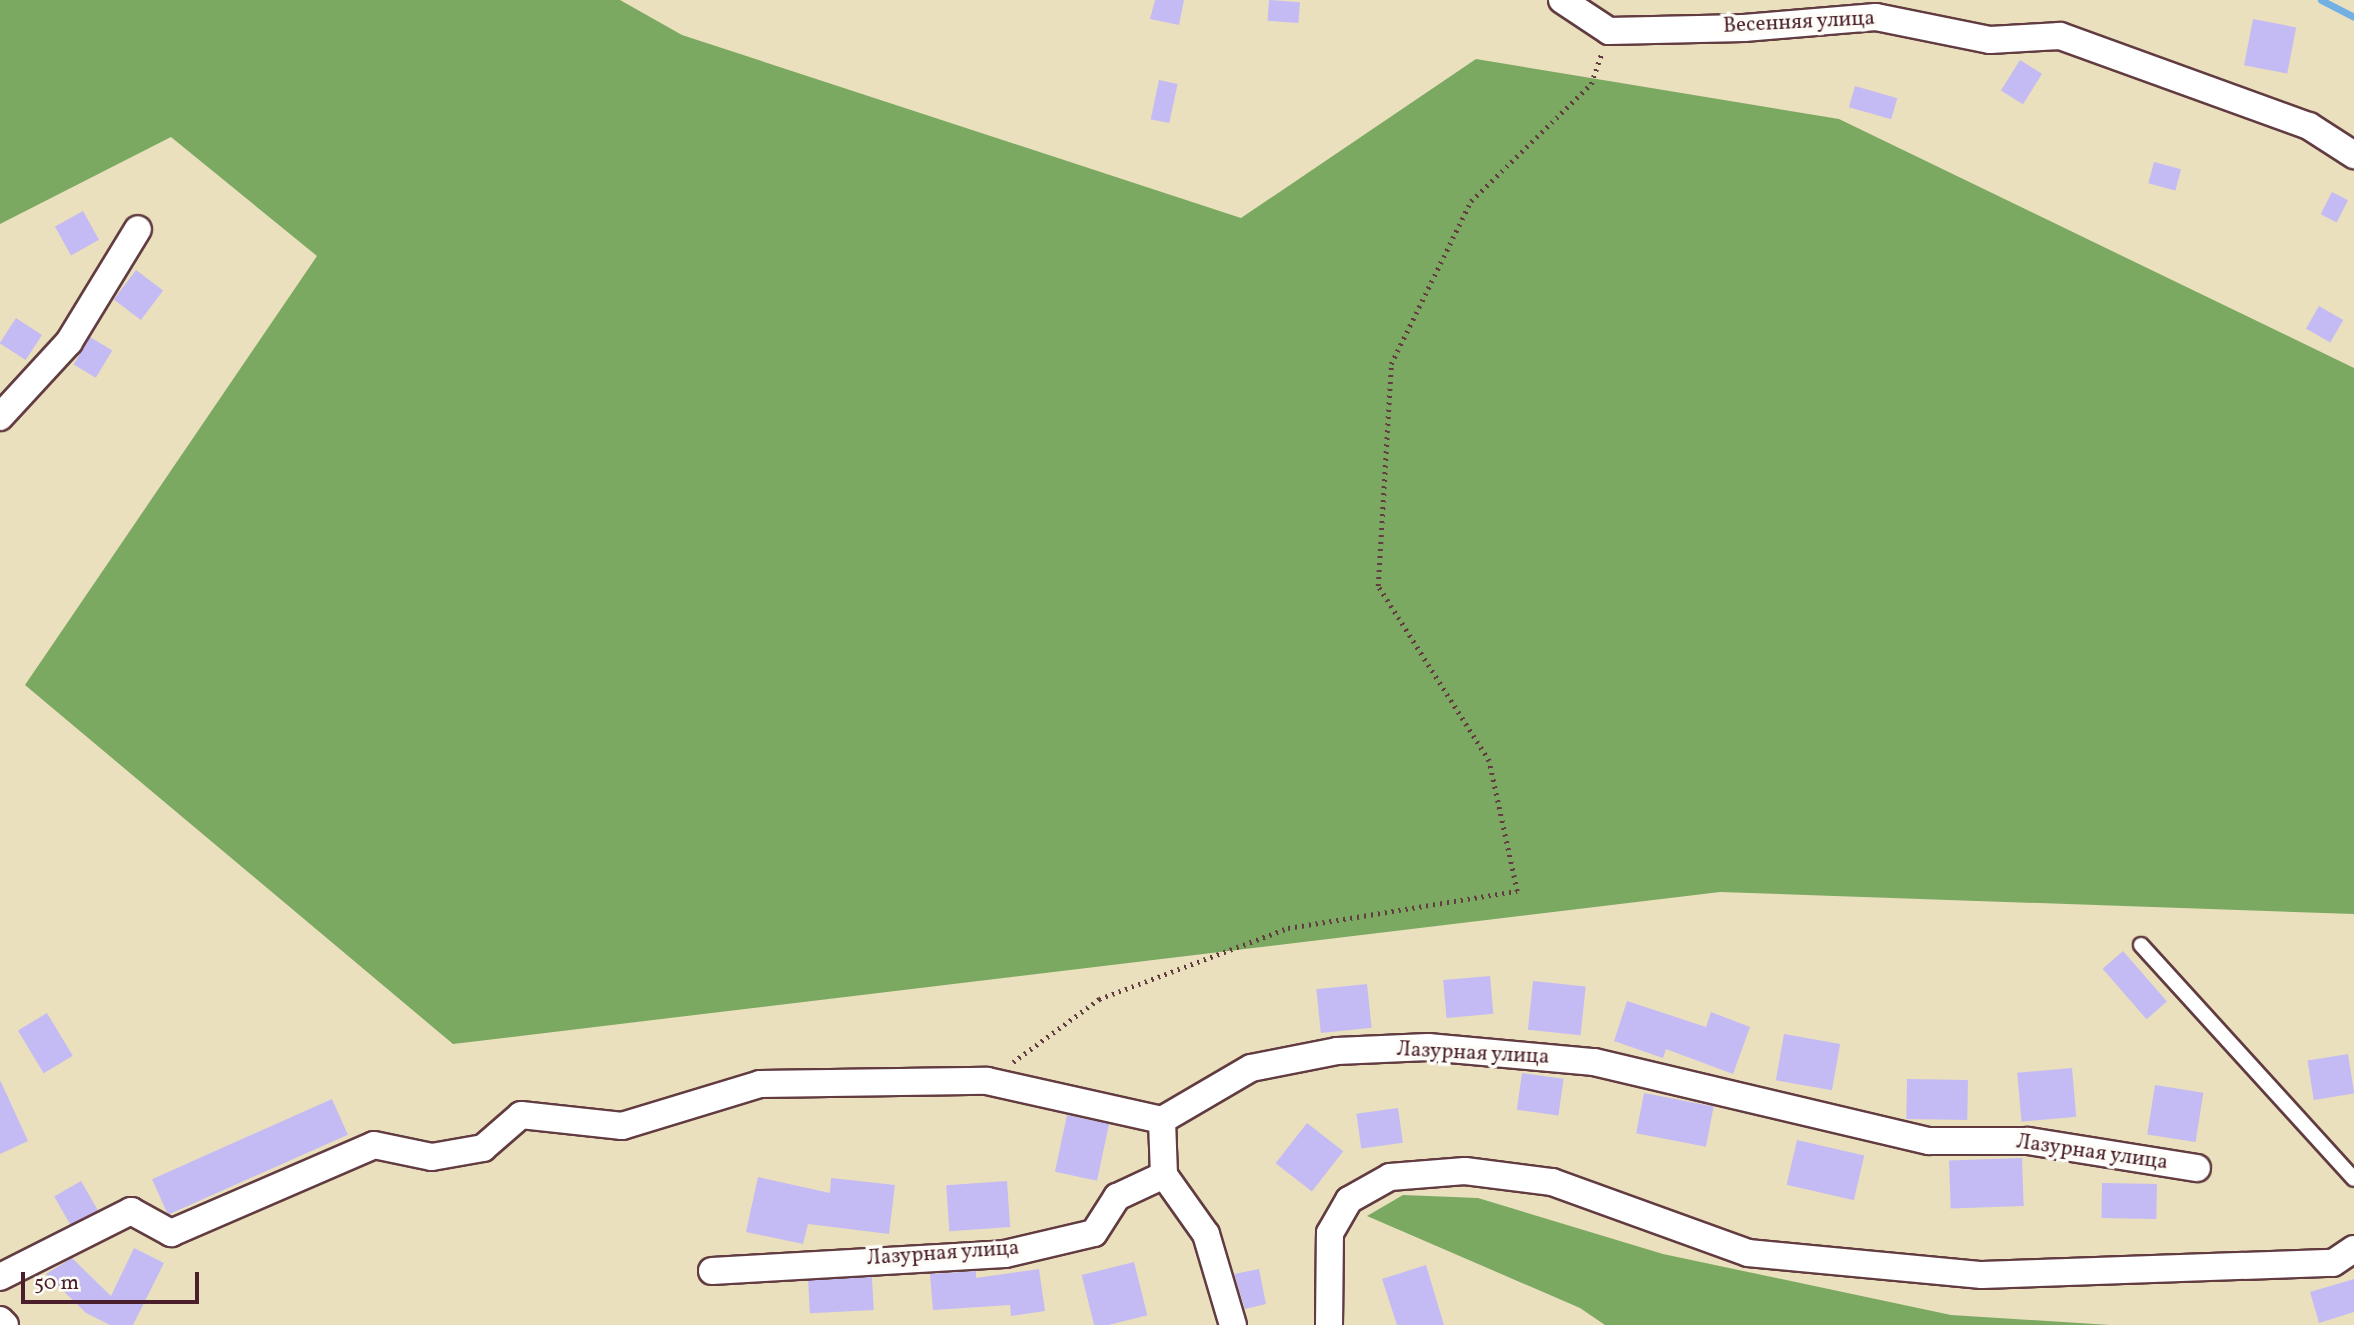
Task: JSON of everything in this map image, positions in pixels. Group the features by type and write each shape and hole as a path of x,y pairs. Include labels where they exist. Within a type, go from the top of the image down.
{"street":[{"path":"1562,0 1609,31"},
{"name":"Весенняя улица","path":"1609,31 1744,28 1876,17 1990,40 2060,36 2309,126 2354,155"},
{"path":"0,417 69,342 138,229"},
{"name":"Лазурная улица","path":"1162,1120 1251,1068 1337,1051 1427,1047 1594,1062 1929,1141 2028,1141 2197,1168"},
{"path":"0,1278 131,1211 171,1233 374,1145 432,1157 483,1148 521,1115 622,1126 760,1084 987,1081 1162,1120 1164,1175 1206,1234 1233,1325"},
{"path":"1329,1325 1330,1233 1349,1200 1390,1177 1465,1171 1552,1182 1748,1253 1982,1275 2333,1263 2354,1249"},
{"name":"Лазурная улица","path":"712,1271 1005,1254 1094,1233 1117,1197 1164,1175"},
{"path":"0,1320 5,1325"}],"lane":[{"path":"2141,945 2354,1179"}],"path":[{"path":"987,1081 1099,999 1289,928 1517,891 1489,761 1378,586 1391,364 1471,201 1591,84 1609,31"}],"green space":[{"path":"0,0 620,0 682,35 1241,218 1476,59 1839,119 2354,368 2354,914 1720,892 453,1044 25,685 317,256 171,137 0,224"},
{"path":"1403,1195 1478,1198 1663,1254 1951,1315 2110,1325 1605,1325 1580,1308 1367,1216"}],"building":[{"path":"1155,0 1184,0 1179,25 1150,19"},
{"path":"1269,0 1300,2 1298,23 1268,21"},
{"path":"2253,19 2296,27 2287,74 2244,65"},
{"path":"2020,60 2042,74 2023,104 2001,91"},
{"path":"1159,80 1178,84 1169,123 1151,119"},
{"path":"1855,86 1897,98 1891,119 1849,107"},
{"path":"2154,162 2181,169 2175,190 2148,183"},
{"path":"2332,192 2348,200 2337,222 2321,214"},
{"path":"83,211 99,240 71,255 55,227"},
{"path":"136,270 163,290 141,320 114,300"},
{"path":"2319,306 2343,320 2330,343 2306,329"},
{"path":"16,318 42,335 26,360 0,343"},
{"path":"90,337 112,350 96,378 74,364"},
{"path":"2123,951 2167,1002 2147,1019 2103,969"},
{"path":"1490,976 1493,1014 1446,1018 1443,980"},
{"path":"1533,981 1586,987 1581,1035 1528,1030"},
{"path":"1367,984 1372,1028 1321,1033 1316,989"},
{"path":"1627,1001 1706,1027 1711,1012 1750,1027 1733,1074 1666,1049 1663,1058 1614,1041"},
{"path":"47,1013 73,1056 44,1073 18,1031"},
{"path":"1784,1034 1840,1044 1832,1090 1776,1080"},
{"path":"2348,1054 2354,1094 2314,1100 2308,1060"},
{"path":"2072,1068 2076,1117 2021,1122 2017,1073"},
{"path":"1522,1073 1564,1079 1558,1115 1517,1110"},
{"path":"1907,1079 1968,1080 1967,1120 1906,1119"},
{"path":"0,1080 28,1141 0,1154"},
{"path":"2155,1085 2203,1093 2196,1142 2147,1134"},
{"path":"1644,1093 1714,1107 1706,1147 1636,1133"},
{"path":"332,1099 348,1135 168,1215 152,1179"},
{"path":"1398,1108 1403,1143 1361,1149 1356,1114"},
{"path":"1067,1115 1109,1124 1097,1181 1055,1172"},
{"path":"1307,1123 1343,1151 1312,1192 1276,1163"},
{"path":"1797,1140 1864,1156 1854,1200 1787,1185"},
{"path":"2022,1158 2024,1206 1951,1209 1949,1161"},
{"path":"758,1177 830,1193 831,1178 895,1185 889,1234 808,1224 803,1244 746,1232"},
{"path":"81,1181 98,1210 71,1226 54,1196"},
{"path":"1007,1181 1010,1227 949,1231 946,1185"},
{"path":"2102,1183 2157,1184 2156,1219 2101,1218"},
{"path":"134,1248 164,1263 133,1325 110,1325 86,1313 46,1274 72,1258 111,1296"},
{"path":"1134,1262 1147,1315 1109,1325 1094,1325 1082,1275"},
{"path":"1426,1265 1444,1325 1397,1325 1382,1279"},
{"path":"1039,1269 1045,1311 1011,1316 1010,1305 933,1310 930,1274 976,1271 976,1278"},
{"path":"1259,1269 1266,1304 1245,1309 1234,1274"},
{"path":"872,1277 874,1310 810,1313 808,1280"},
{"path":"2354,1279 2354,1312 2319,1323 2310,1292"}],"waterway":[{"path":"2321,0 2354,17"}]}
